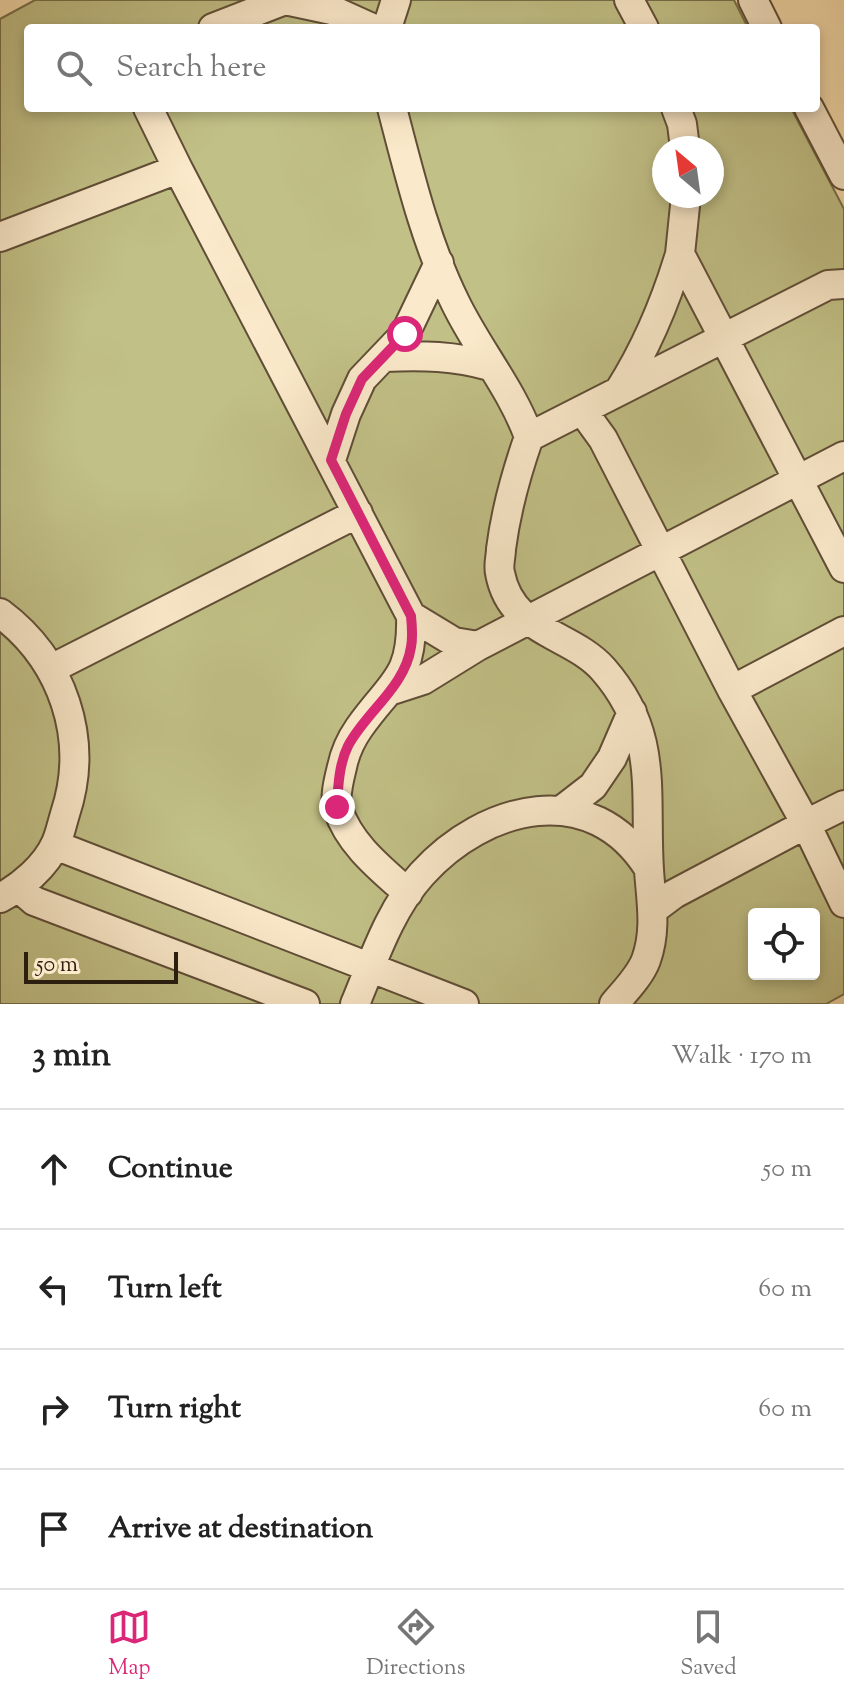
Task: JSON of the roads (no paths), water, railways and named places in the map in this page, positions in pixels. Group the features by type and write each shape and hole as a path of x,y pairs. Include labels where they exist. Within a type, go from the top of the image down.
{"street":[{"path":"223,24 285,0 332,10 363,24"},
{"path":"388,24 396,0"},
{"path":"629,0 642,24"},
{"path":"753,0 765,24"},
{"path":"150,112 411,616 411,648 404,670 347,748 339,776 337,807 351,835 372,861 408,893"},
{"path":"393,112 428,235 454,300 520,413 529,437 505,516 499,572 515,608 600,665 620,690 632,712 643,747 648,784 649,869 654,909 651,940 645,963 614,1004"},
{"path":"678,112 684,136"},
{"path":"811,112 844,175"},
{"path":"0,237 178,169"},
{"path":"619,391 641,356 665,303 680,254 685,208"},
{"path":"680,254 844,568"},
{"path":"331,460 346,414 362,379 405,334 439,263"},
{"path":"529,437 828,285 844,284"},
{"path":"385,357 424,354 468,359 490,366"},
{"path":"582,410 603,439 732,690 806,824 844,903"},
{"path":"389,691 423,680 478,646 844,456"},
{"path":"51,669 358,513"},
{"path":"0,613 26,634 51,669 66,703 74,758 73,790 55,845 10,893 305,1004"},
{"path":"411,616 454,642 478,646"},
{"path":"732,690 844,631"},
{"path":"562,810 593,786 612,758 632,712"},
{"path":"654,909 674,894 844,805"},
{"path":"355,1004 408,893 422,873 465,837 495,823 531,811 562,810 603,823 640,855 649,869"},
{"path":"55,845 464,1004"}]}
